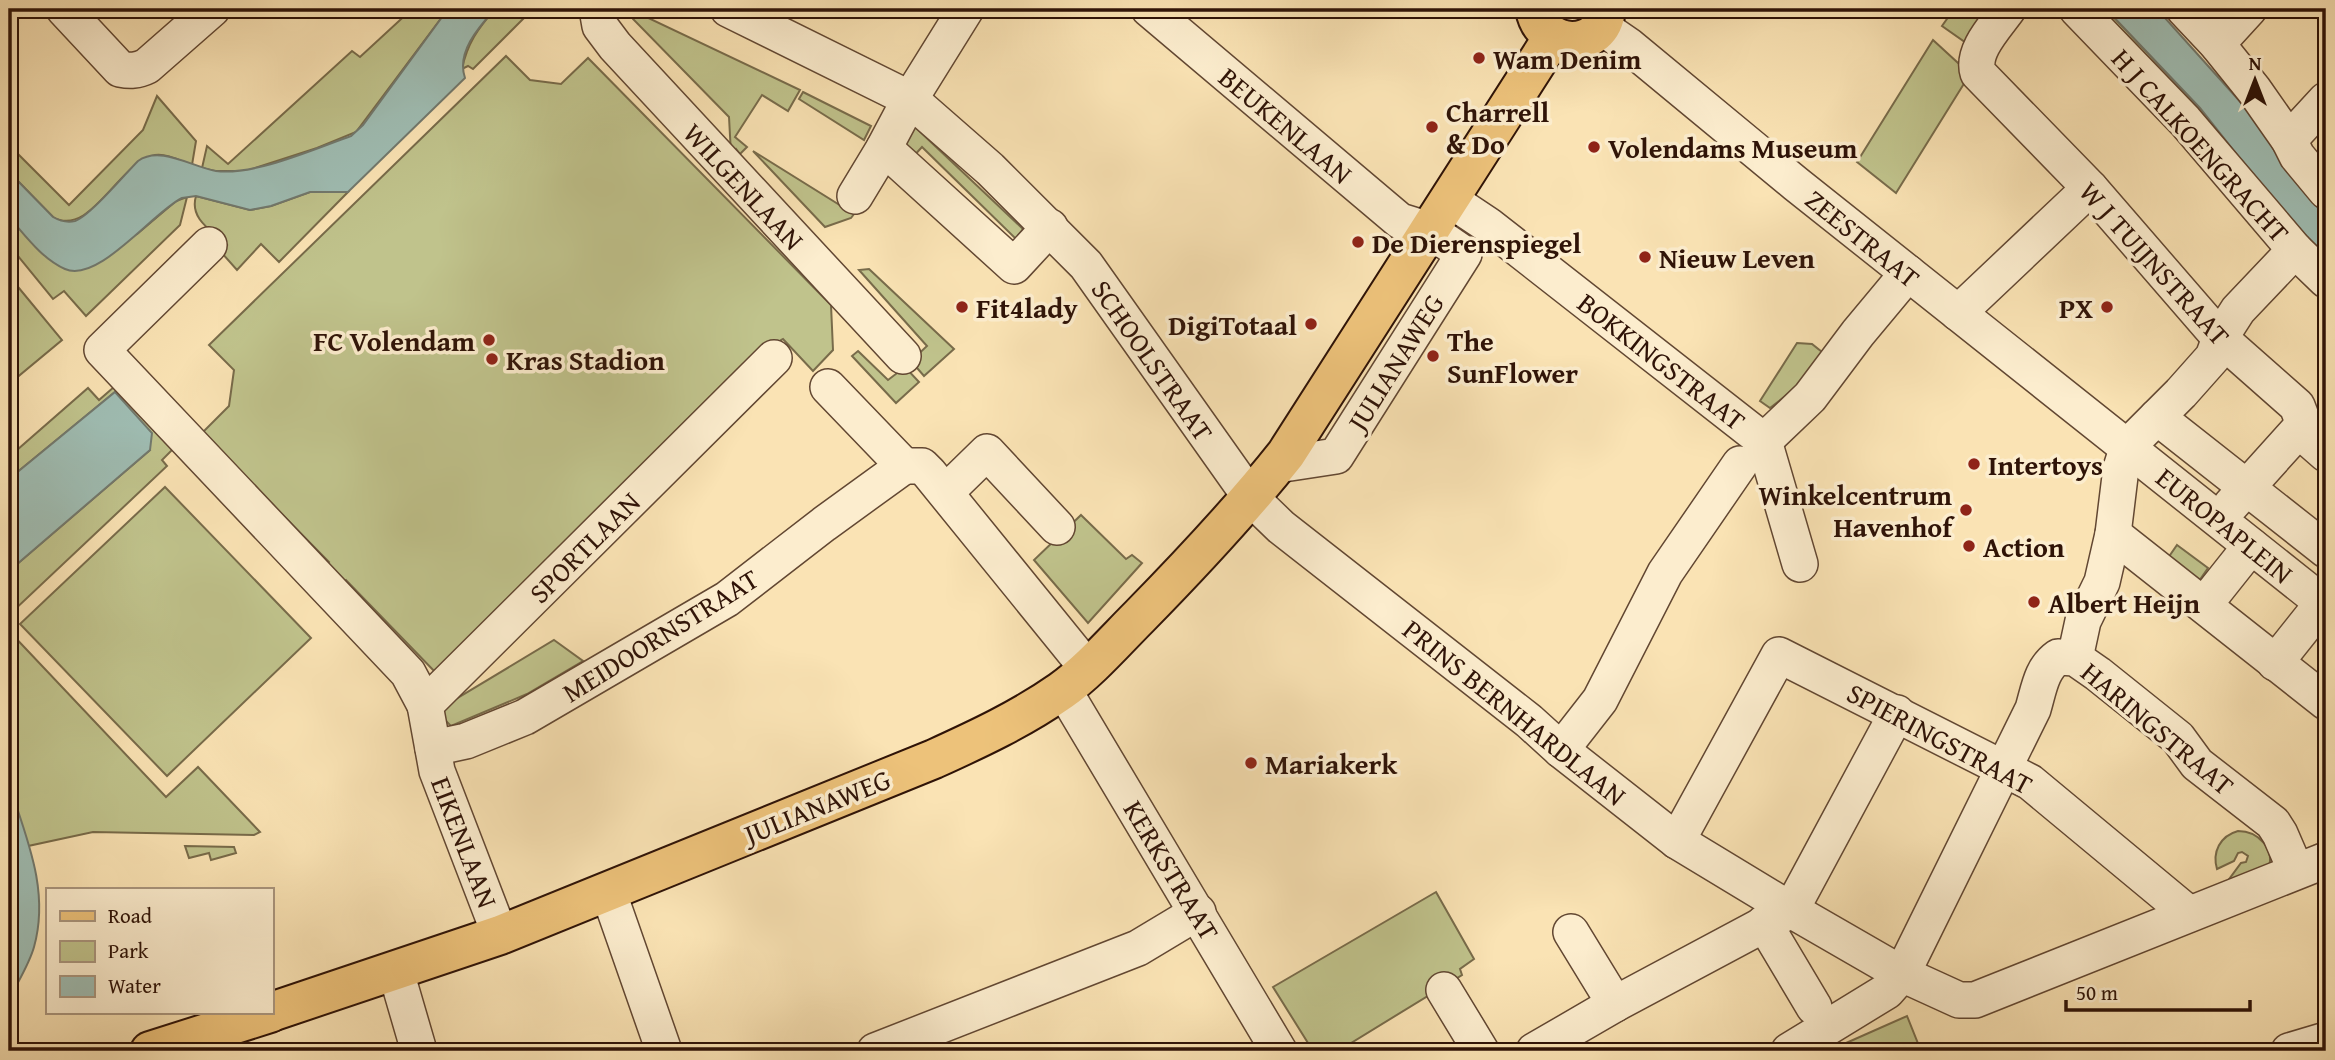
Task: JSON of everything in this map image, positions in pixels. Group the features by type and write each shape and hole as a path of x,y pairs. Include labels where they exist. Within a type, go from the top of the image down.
{"main road":[{"path":"1544,23 1565,41 1579,41 1591,35 1603,18"},
{"name":"JULIANAWEG","path":"273,1011 500,935 993,732 1076,679 1243,488 1277,465 1439,215 1544,23"},
{"name":"JULIANAWEG","path":"150,1051 211,1042 266,1014"}],"street":[{"path":"64,9 120,69 129,71 147,66 212,9"},
{"name":"WILGENLAAN","path":"597,9 600,26 615,46 903,356"},
{"name":"SCHOOLSTRAAT","path":"728,9 911,99 970,151 1086,265 1243,488"},
{"path":"855,196 966,9"},
{"name":"BEUKENLAAN","path":"1149,9 1400,221 1439,215"},
{"name":"W J TUIJNSTRAAT","path":"2008,9 1980,49 1976,61 1978,73 2090,188 2220,338 2297,407 2310,440 2326,454"},
{"name":"H J CALKOENGRACHT","path":"2077,9 2185,121 2295,250 2326,280"},
{"path":"2184,9 2254,90 2297,156 2326,191"},
{"path":"2217,44 2249,9"},
{"name":"ZEESTRAAT","path":"1603,18 1629,47 1908,274 2127,446"},
{"path":"2289,140 2326,100"},
{"path":"884,148 1014,266 1050,227"},
{"path":"1958,313 2090,188"},
{"name":"BOKKINGSTRAAT","path":"1439,215 1488,225 1752,452 1810,397 1858,333 1908,274"},
{"path":"209,245 102,350 408,673 425,705 433,748"},
{"path":"2127,446 2213,357 2220,338 2238,310 2295,250"},
{"name":"SPORTLAAN","path":"425,705 774,358"},
{"path":"828,387 904,466 922,466 946,492 1076,679"},
{"path":"2157,417 2326,550"},
{"path":"2219,520 2304,424"},
{"name":"EUROPAPLEIN","path":"2127,446 2251,546 2325,601 2275,663"},
{"name":"HARINGSTRAAT","path":"2127,446 2113,534 2102,582 2083,621 2075,659 2178,738 2197,764 2273,823 2298,871"},
{"path":"946,492 987,452 1056,527"},
{"path":"1752,452 1800,565"},
{"path":"1561,750 1600,700 1665,573 1752,452"},
{"name":"MEIDOORNSTRAAT","path":"433,748 466,741 525,717 727,599 904,466"},
{"name":"PRINS BERNHARDLAAN","path":"1243,488 1281,527 1529,721 1561,750 1777,917 1959,1000 1975,1000 2298,871"},
{"path":"2113,534 2326,702"},
{"path":"2204,605 2251,546"},
{"name":"SPIERINGSTRAAT","path":"1677,841 1779,655 2030,782 2189,914"},
{"path":"1789,1051 1820,1018 1888,990 1902,974 2033,709 2044,673 2049,664 2058,657 2075,659"},
{"name":"KERKSTRAAT","path":"1076,679 1198,912 1279,1051"},
{"path":"1534,1051 1777,917 1896,713"},
{"name":"EIKENLAAN","path":"433,748 437,771 500,935"},
{"path":"608,891 664,1051"},
{"path":"875,1051 1138,948 1198,912"},
{"path":"1777,917 1820,1018"},
{"path":"1571,932 1615,1004"},
{"path":"396,972 419,1051"},
{"path":"1444,990 1481,1051"}],"green space":[{"path":"412,9 448,9 356,132 246,171 215,171 202,168 207,146 228,164 352,51 360,57"},
{"path":"495,9 533,9 473,69 468,66 462,69 474,37"},
{"path":"629,9 646,9 644,16 800,90 788,111 762,95 735,137 747,147 740,154 736,149 731,154 729,117 633,19"},
{"path":"1954,9 1997,9 1972,47 1942,26"},
{"path":"2096,9 2106,9 2200,108 2258,181"},
{"path":"1933,40 1970,74 1896,193 1857,162"},
{"name":"Kras Stadion","path":"506,56 530,80 561,84 588,58 831,305 833,350 813,371 783,339 781,340 438,675 346,580 340,585 323,569 329,562 202,433 229,406 234,370 209,345"},
{"path":"803,92 871,126 864,140 799,99"},
{"path":"157,96 196,141 192,165 155,155 129,171 92,209 79,218 67,221 53,217 9,172 9,145 69,205 143,130"},
{"path":"908,127 915,127 1023,229 1016,239 922,147 911,159 903,152"},
{"path":"753,151 854,214 851,218 825,227"},
{"path":"310,192 348,192 279,262 261,244 237,270 221,252 227,245 203,224 195,204 196,196 250,210 271,206"},
{"path":"187,197 180,225 86,316 64,291 53,299 9,245 9,217 44,255 137,234 176,201"},
{"path":"869,269 954,349 924,376 911,361 927,346 859,270"},
{"path":"9,276 62,340 9,384"},
{"path":"1797,343 1812,344 1827,356 1814,374 1770,408 1760,401"},
{"path":"858,351 888,380 905,367 919,382 896,403 852,356"},
{"path":"115,386 175,447 162,460 167,466 9,615 9,571 150,450 115,392 9,479 9,457 88,388 99,400"},
{"path":"165,487 311,638 167,776 20,624"},
{"path":"1081,515 1126,559 1132,555 1142,563 1088,623 1034,560"},
{"path":"2177,545 2208,568 2199,581 2168,558"},
{"path":"9,631 166,797 198,767 260,832 254,835 93,832 28,846 9,784"},
{"path":"554,640 583,661 527,694 451,726 436,711"},
{"path":"2238,831 2252,834 2264,843 2270,855 2270,862 2268,870 2227,882 2241,863 2246,862 2248,856 2242,852 2238,853 2234,861 2217,869 2217,851 2226,837"},
{"path":"185,846 234,847 236,853 211,860 209,853 189,858"},
{"path":"1436,892 1474,959 1460,969 1462,975 1338,1051 1313,1051 1273,987"},
{"path":"1907,1016 1921,1051 1828,1051"}],"water":[{"path":"448,9 495,9 466,49 463,68 465,78 348,192 310,192 271,206 250,210 196,196 182,198 109,257 78,271 65,269 49,259 9,217 9,172 53,217 72,222 89,211 138,161 147,157 166,156 207,169 231,171 266,166 351,136 363,125"},
{"path":"2106,9 2157,9 2244,106 2326,219 2326,259 2298,232 2200,108"},
{"path":"115,392 152,433 150,450 9,571 9,479"},
{"path":"9,784 34,864 39,905 34,947 9,1000"}],"place":[{"name":"Wam Denim","path":"1479,58"},
{"name":"Charrell & Do","path":"1432,127"},
{"name":"Volendams Museum","path":"1594,147"},
{"name":"De Dierenspiegel","path":"1358,242"},
{"name":"Nieuw Leven","path":"1645,257"},
{"name":"Fit4lady","path":"962,307"},
{"name":"PX","path":"2107,307"},
{"name":"DigiTotaal","path":"1311,324"},
{"name":"FC Volendam","path":"489,340"},
{"name":"The SunFlower","path":"1433,356"},
{"name":"Kras Stadion","path":"492,359"},
{"name":"Intertoys","path":"1974,464"},
{"name":"Winkelcentrum Havenhof","path":"1966,510"},
{"name":"Action","path":"1969,546"},
{"name":"Albert Heijn","path":"2034,602"},
{"name":"Mariakerk","path":"1251,763"}]}
